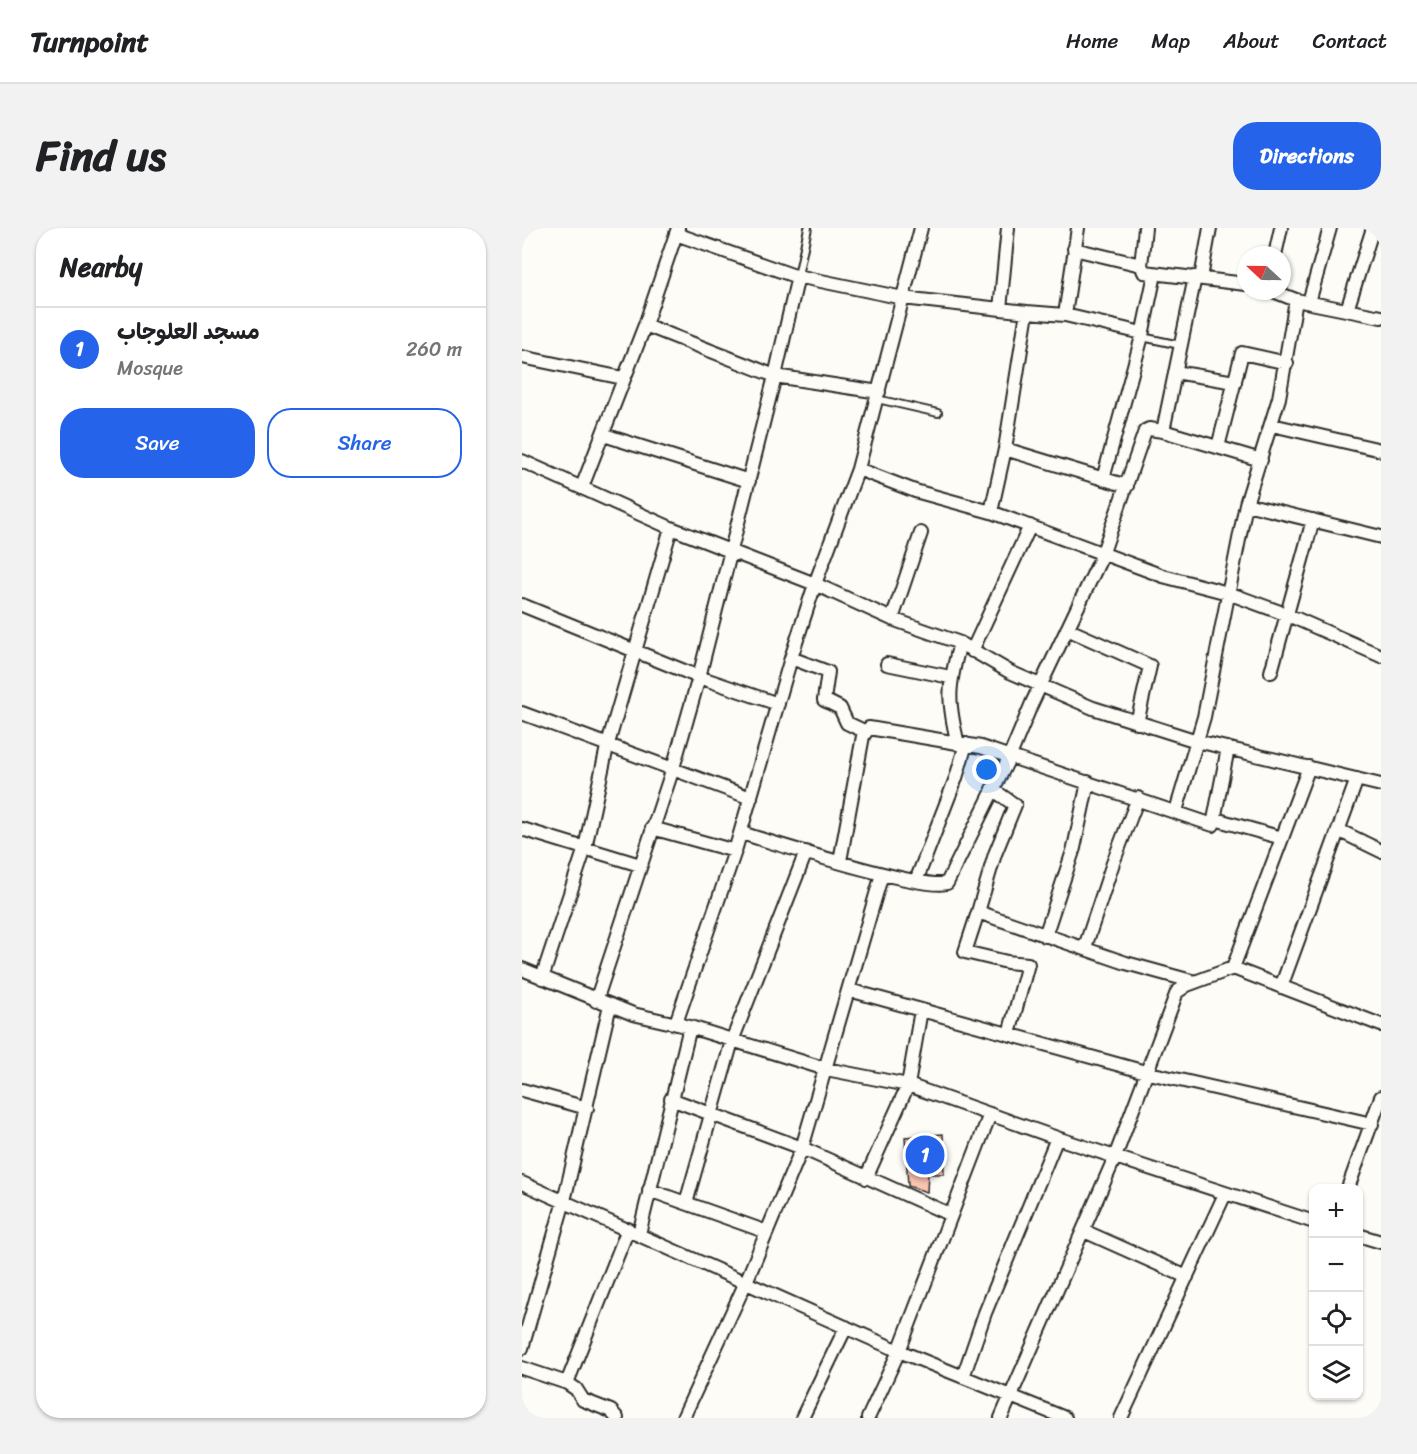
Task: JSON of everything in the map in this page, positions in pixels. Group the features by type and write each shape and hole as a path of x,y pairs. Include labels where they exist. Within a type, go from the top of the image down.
{"street":[{"path":"676,1023 741,833 790,658 858,469 921,228"},
{"path":"1000,309 1008,228"},
{"path":"1065,315 1078,228"},
{"path":"1145,228 1141,265 1144,272 1237,284"},
{"path":"1163,431 1180,345 1210,228"},
{"path":"1277,246 1281,228"},
{"path":"1176,811 1204,717 1246,504 1272,425 1303,301 1330,228"},
{"path":"1347,310 1373,228"},
{"path":"582,487 645,325 677,231 798,276 903,298 1065,315 1142,335"},
{"path":"1074,249 1141,265"},
{"path":"1103,479 1142,335 1155,274"},
{"path":"596,1001 673,768 699,677 732,553 798,276"},
{"path":"1291,297 1381,318"},
{"path":"991,512 1005,449 1027,312"},
{"path":"645,325 775,376 878,395"},
{"path":"1218,447 1245,352 1287,363"},
{"path":"522,357 623,378"},
{"path":"1175,372 1235,382"},
{"path":"1272,425 1381,450"},
{"path":"741,833 882,874 935,886 947,883 1009,758 1102,554 1145,431 1149,429 1163,431 1261,460"},
{"path":"604,435 749,481"},
{"path":"1005,449 1127,486"},
{"path":"522,461 671,528 815,584 892,618 960,643 1041,686 1137,723 1197,741 1381,785"},
{"path":"858,469 915,491 991,512 1162,576 1228,593 1288,615 1381,656"},
{"path":"1246,504 1381,537"},
{"path":"1271,672 1313,520"},
{"path":"972,651 1030,526"},
{"path":"542,978 585,848 607,747 671,528"},
{"path":"892,618 921,533"},
{"path":"522,605 699,677 778,704"},
{"path":"1067,629 1150,666 1137,723"},
{"path":"916,881 956,778 962,744 950,712 950,677 960,643"},
{"path":"790,658 828,672 824,700 840,708 847,723 864,731"},
{"path":"887,664 950,677"},
{"path":"522,713 607,747 673,768 751,798"},
{"path":"840,861 864,731 869,728 962,744 1138,798 1213,825 1228,748"},
{"path":"1233,968 1309,767"},
{"path":"1281,987 1357,779"},
{"path":"1045,936 1074,848 1088,782"},
{"path":"992,789 1015,805 995,854 965,952 1006,962 1028,964 1010,1034"},
{"path":"1085,947 1138,798"},
{"path":"1215,819 1282,838"},
{"path":"652,828 735,851"},
{"path":"522,829 640,865"},
{"path":"1338,830 1381,851"},
{"path":"686,1203 732,1041 806,852"},
{"path":"683,1418 746,1282 802,1148 882,874"},
{"path":"978,912 1126,963 1195,982"},
{"path":"1001,1418 1115,1158 1149,1073 1177,992 1195,982 1233,968 1381,1025"},
{"path":"522,969 596,1001 633,1014 676,1023 826,1069 908,1084 1115,1158 1309,1220"},
{"path":"849,990 1149,1073 1372,1124"},
{"path":"522,1348 564,1201 610,1005"},
{"path":"866,1178 908,1084 921,1010"},
{"path":"567,1383 649,1190 690,1027"},
{"path":"522,1090 587,1108"},
{"path":"1350,1184 1381,1097"},
{"path":"671,1099 802,1148 951,1215"},
{"path":"868,1418 899,1351 990,1114"},
{"path":"963,1377 985,1313 1057,1138"},
{"path":"522,1183 899,1351 1065,1418"},
{"path":"649,1190 767,1232"},
{"path":"1122,1418 1225,1194"},
{"path":"1084,1231 1187,1277"},
{"path":"1363,1236 1381,1242"},
{"path":"802,1418 846,1327"},
{"path":"522,1368 567,1383 576,1389 583,1400 611,1411 617,1418"}],"lane":[{"path":"798,276 808,228"},
{"path":"1142,335 1180,345"},
{"path":"878,395 938,413"}],"building":[{"path":"943,1134 944,1174 928,1174 927,1192 908,1186 905,1137"}],"place":[{"name":"مسجد العلوجاب","path":"925,1155"}]}
